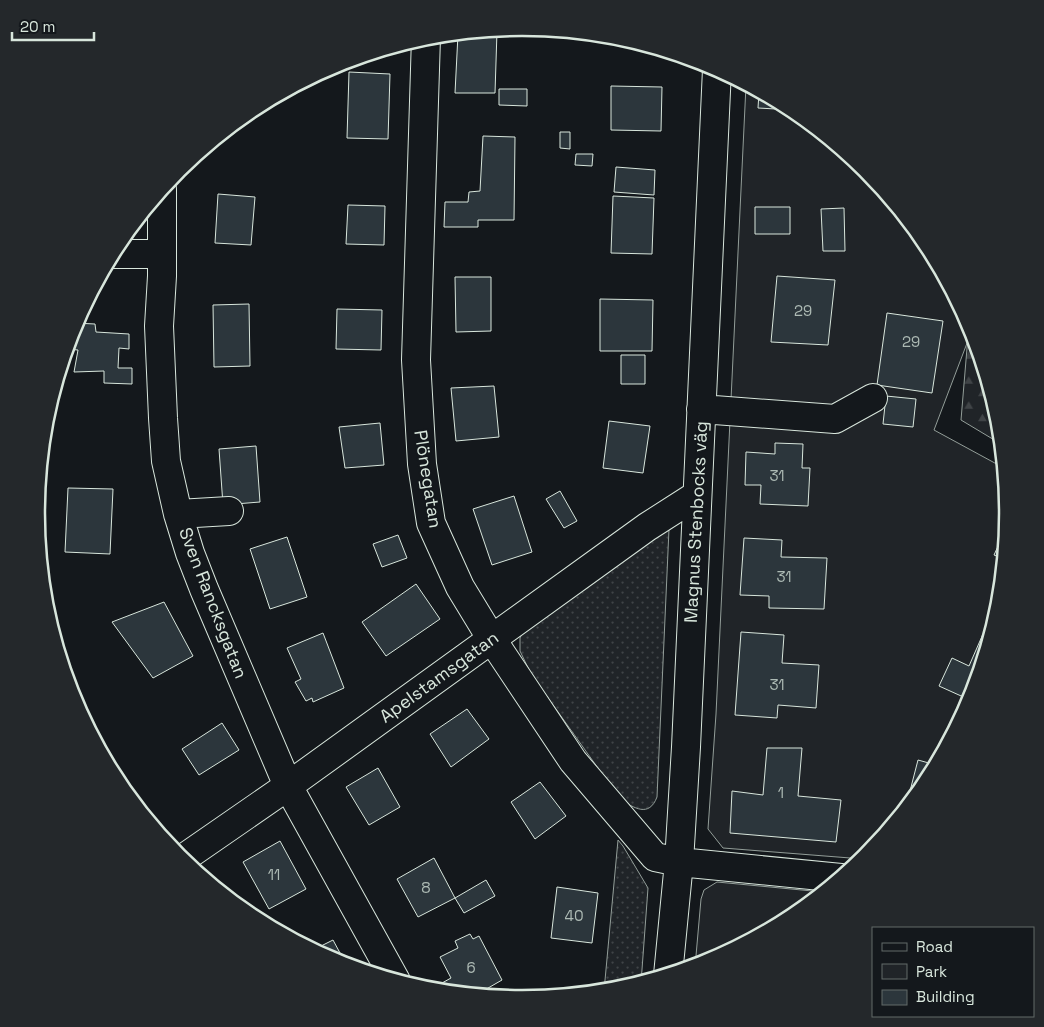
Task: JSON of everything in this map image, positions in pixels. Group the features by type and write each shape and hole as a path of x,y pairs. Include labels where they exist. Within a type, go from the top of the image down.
{"street":[{"name":"Plönegatan","path":"426,46 416,360 422,464 431,523 460,587 491,638 573,760 654,857 679,862 831,877"},
{"name":"Magnus Stenbocks väg","path":"669,967 679,862 686,747 717,78"},
{"name":"Sven Rancksgatan","path":"162,200 159,326 163,418 166,461 178,514 204,590 288,786 391,972"},
{"path":"121,254 162,254"},
{"path":"701,409 835,419 872,398"},
{"name":"Apelstamsgatan","path":"189,855 288,786 647,527 697,495"},
{"path":"178,514 229,511"}],"green space":[{"path":"746,92 813,135 859,176 901,223 935,275 950,302 967,342 934,430 996,464 999,514 998,545 990,607 983,637 974,667 950,725 919,779 901,804 852,858 723,848 708,829 716,714"},
{"path":"967,343 983,390 993,439 961,420"},
{"path":"669,529 657,797 650,807 641,809 620,799 531,674 520,651 520,638 524,629 633,548"},
{"path":"618,840 648,888 642,975 605,984"},
{"path":"717,882 814,891 761,927 733,942 696,957 701,899 704,890"}],"building":[{"path":"497,37 495,93 455,93 458,40"},
{"path":"349,72 390,74 388,139 347,138"},
{"path":"611,86 662,87 661,131 611,130"},
{"path":"499,89 527,89 527,106 499,105"},
{"path":"759,99 775,109 758,108"},
{"path":"560,132 570,132 570,149 560,148"},
{"path":"483,136 515,137 514,220 478,220 478,227 444,227 445,202 468,202 469,192 480,191"},
{"path":"576,154 593,154 592,166 575,165"},
{"path":"616,167 655,170 654,195 614,192"},
{"path":"218,194 255,197 251,245 215,243"},
{"path":"613,196 654,198 652,254 611,253"},
{"path":"348,205 385,206 384,245 346,244"},
{"path":"755,207 790,207 790,234 755,234"},
{"path":"844,208 845,251 823,251 821,209"},
{"path":"777,276 835,280 828,345 771,342"},
{"path":"455,277 491,277 491,331 456,332"},
{"path":"600,299 653,300 652,351 600,351"},
{"path":"249,304 250,366 214,367 213,305"},
{"path":"337,309 382,310 381,350 336,349"},
{"path":"887,313 943,321 932,393 877,385"},
{"path":"84,323 95,324 96,332 129,334 129,349 119,348 118,368 132,368 132,384 104,383 104,371 74,372 78,350 74,350"},
{"path":"621,355 645,355 645,384 621,384"},
{"path":"494,386 499,437 456,441 451,388"},
{"path":"886,396 916,399 913,427 883,424"},
{"path":"609,421 650,426 643,473 603,468"},
{"path":"380,423 384,465 345,468 339,427"},
{"path":"775,443 803,444 802,468 810,468 808,506 760,504 761,485 745,485 746,452 775,454"},
{"path":"256,446 260,502 223,505 219,449"},
{"path":"68,488 113,489 110,554 65,552"},
{"path":"560,491 577,521 564,528 546,499"},
{"path":"514,496 532,552 492,565 473,509"},
{"path":"398,535 407,558 382,567 373,544"},
{"path":"287,537 307,597 270,609 250,549"},
{"path":"744,538 782,540 781,557 827,558 824,609 769,608 769,596 740,595"},
{"path":"416,584 440,619 386,656 362,622"},
{"path":"164,602 193,656 153,678 112,622"},
{"path":"741,632 784,635 782,663 819,665 816,708 778,705 777,718 735,715"},
{"path":"323,633 344,688 313,702 312,698 306,701 295,682 301,679 287,648"},
{"path":"984,634 963,697 939,686 952,658 969,666"},
{"path":"467,709 489,739 451,767 430,734"},
{"path":"222,723 239,750 199,775 182,749"},
{"path":"767,748 802,748 798,796 841,800 836,842 730,833 732,791 763,795"},
{"path":"918,760 929,763 919,779 910,791"},
{"path":"378,768 400,807 369,825 346,787"},
{"path":"540,782 566,816 535,839 511,802"},
{"path":"280,841 306,889 269,909 243,862"},
{"path":"434,858 455,898 418,917 397,879"},
{"path":"486,880 495,896 464,913 455,898"},
{"path":"557,887 598,893 592,943 551,938"},
{"path":"470,934 473,939 479,936 502,980 486,989 443,984 451,978 440,957 458,948 455,941"},
{"path":"333,940 341,955 339,954 321,946"}]}
